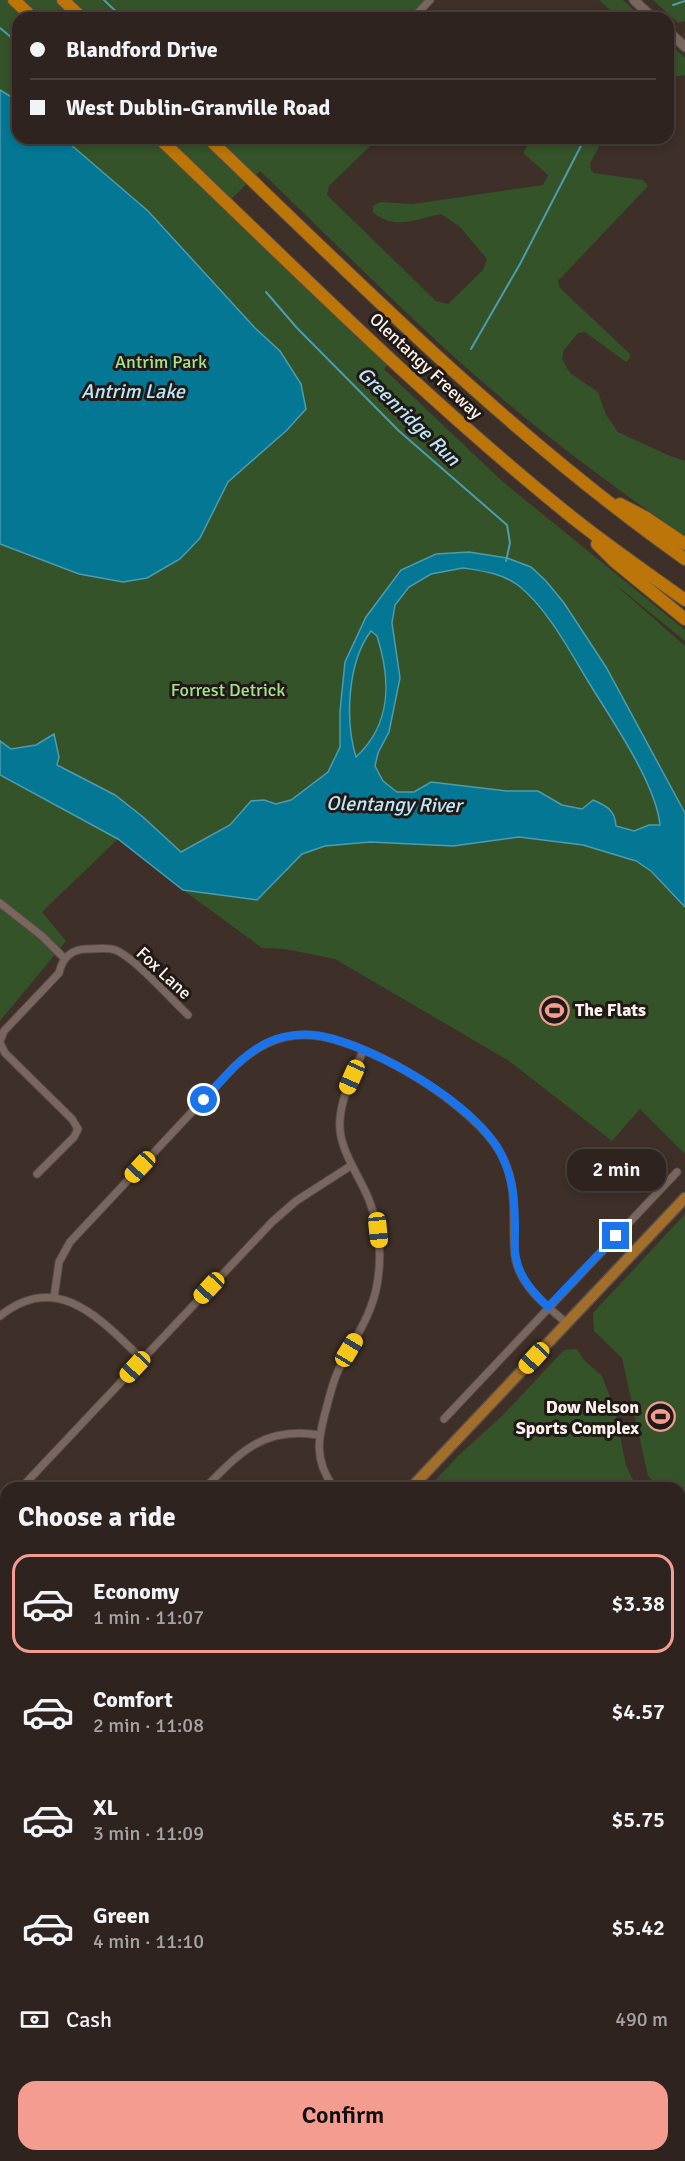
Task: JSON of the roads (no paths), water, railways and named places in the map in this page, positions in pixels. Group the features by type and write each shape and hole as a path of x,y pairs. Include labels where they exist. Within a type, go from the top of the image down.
{"highway":[{"path":"15,0 27,12"},
{"path":"63,0 76,12"},
{"name":"Olentangy Freeway","path":"165,144 429,395 497,455 569,515 685,600"},
{"name":"Olentangy Freeway","path":"214,144 450,369 528,438 590,489 685,559"},
{"path":"590,489 645,517 685,544"},
{"path":"569,515 614,561 685,620"}],"main road":[{"path":"634,0 647,12"},
{"path":"417,1482 685,1198"}],"street":[{"path":"419,12 430,0"},
{"path":"0,903 42,936 64,958 59,974 4,1031 0,1042 4,1053 72,1119 78,1129 74,1137 37,1174"},
{"name":"Fox Lane","path":"64,958 81,949 115,950 137,965 188,1015"},
{"path":"54,1299 59,1262 70,1242 249,1054 275,1040 305,1035 323,1036 404,1070 445,1096 490,1135 510,1173 514,1194 515,1257 528,1286 567,1323"},
{"path":"330,1482 319,1456 319,1435 337,1373 369,1316 377,1287 379,1267 379,1244 375,1220 369,1199 352,1165 342,1137 340,1120 346,1089 363,1051"},
{"path":"27,1482 272,1222 296,1201 352,1165"},
{"path":"444,1419 677,1172"},
{"path":"0,1316 12,1307 28,1301 54,1299 81,1306 94,1314 142,1359"},
{"path":"211,1482 239,1453 258,1442 292,1433 319,1435"}],"water":[{"name":"Antrim Lake","path":"0,90 12,97 12,144 70,144 148,211 255,328 280,351 301,384 306,409 287,430 228,482 200,538 180,559 147,578 123,582 79,574 0,544"},
{"name":"Olentangy River","path":"469,552 507,558 531,567 564,603 606,667 685,813 685,907 651,871 636,861 583,845 519,837 453,846 370,842 325,846 302,854 257,900 183,890 118,839 0,775 0,741 11,749 36,745 54,734 59,757 57,765 115,795 181,852 230,825 251,801 264,800 276,804 291,800 328,772 340,747 340,711 345,662 366,617 401,570 436,554","holes":["463,568 492,573 513,582 530,596 550,620 642,772 651,791 660,825 649,825 634,831 616,826 612,812 598,802 593,800 582,809 562,805 538,791 507,791 431,782 414,792 397,792 383,781 375,766 378,753 389,732 400,678 392,623 395,605 409,587 431,574","371,631 377,636 382,652 386,685 385,701 376,730 368,744 356,757 350,727 350,692 357,659"]}],"waterway":[{"path":"104,0 117,12"},
{"path":"673,5 685,1"},
{"path":"0,28 12,38"},
{"path":"471,349 520,264 582,144"},
{"name":"Greenridge Run","path":"266,292 297,328 399,431 507,525 510,543 506,561"}],"place":[{"name":"The Flats","path":"554,1010"},
{"name":"Dow Nelson Sports Complex","path":"660,1417"}],"park label":[{"name":"Antrim Park","path":"161,362"},
{"name":"Forrest Detrick","path":"228,690"}]}
